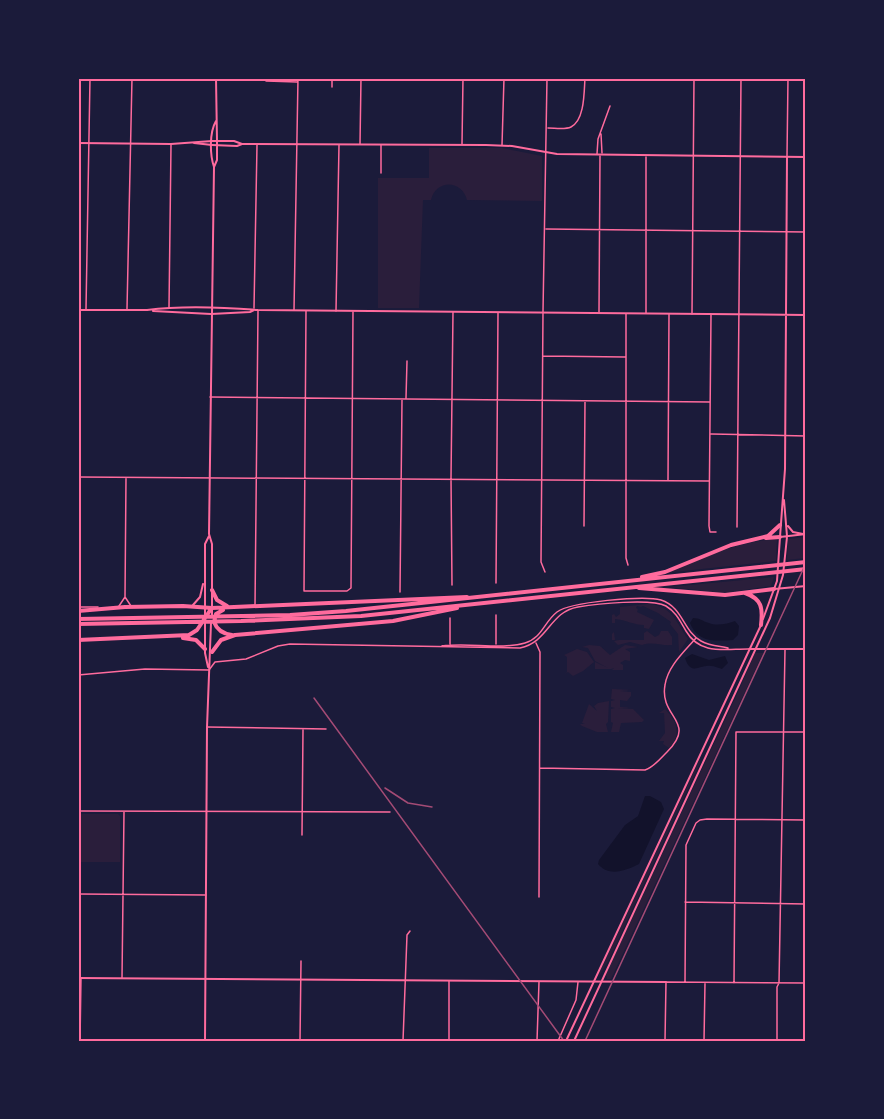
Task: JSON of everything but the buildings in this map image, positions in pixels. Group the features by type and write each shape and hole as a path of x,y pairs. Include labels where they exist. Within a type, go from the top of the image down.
{"highway":[{"path":"759,539 770,535 780,525"},
{"path":"616,583 659,573 731,545 780,537"},
{"path":"241,618 357,610 806,562"},
{"path":"78,619 174,620 361,616 806,569"},
{"path":"624,588 662,589 713,595 774,589"},
{"path":"212,590 225,606 242,607"},
{"path":"744,593 756,598 761,604 761,625"},
{"path":"179,637 192,634 202,626 212,608 494,595"},
{"path":"78,609 186,607 207,617 225,634 235,635 393,621 468,604"},
{"path":"186,607 207,617 212,630"},
{"path":"207,617 232,607"},
{"path":"218,611 214,620 218,628"},
{"path":"199,612 202,626"},
{"path":"78,625 174,620"},
{"path":"212,652 221,639 235,635"},
{"path":"78,639 179,637 196,640 205,649"}],"main road":[{"path":"214,167 217,160 218,126 216,78"},
{"path":"207,617 212,608 212,544 209,534 214,167 212,143 213,126 216,121"},
{"path":"78,143 171,144 217,141 242,144 462,145 502,146 546,153 600,155 806,157"},
{"path":"212,143 217,146 242,144"},
{"path":"574,1041 774,608 780,589 787,536 784,497 787,157"},
{"path":"147,310 169,307 211,307 254,310 806,315"},
{"path":"190,307 190,313"},
{"path":"78,310 147,310 211,314 254,310"},
{"path":"566,1041 761,625 779,569 780,525 784,497"},
{"path":"786,524 793,532 806,534"},
{"path":"207,617 205,544 209,534"},
{"path":"780,537 806,534"},
{"path":"186,607 198,600 205,578"},
{"path":"774,589 806,586"},
{"path":"202,626 209,670"},
{"path":"205,1041 207,728 212,630"},
{"path":"749,649 806,649"},
{"path":"79,978 666,982"}],"street":[{"path":"86,310 90,78"},
{"path":"128,310 132,78"},
{"path":"332,78 332,87"},
{"path":"360,144 361,78"},
{"path":"462,145 463,78"},
{"path":"502,146 504,78"},
{"path":"545,572 542,562 542,479 547,78"},
{"path":"547,128 567,128 575,124 584,102 585,78"},
{"path":"692,314 694,78"},
{"path":"737,527 741,78"},
{"path":"787,157 788,78"},
{"path":"266,81 298,80 294,310"},
{"path":"600,155 598,140 610,106"},
{"path":"599,312 600,133"},
{"path":"169,312 171,144"},
{"path":"254,310 257,144"},
{"path":"336,311 339,144"},
{"path":"381,144 381,173"},
{"path":"646,156 646,313"},
{"path":"544,229 806,232"},
{"path":"255,606 258,310"},
{"path":"306,310 304,591 350,590 352,581 354,311"},
{"path":"452,585 453,311"},
{"path":"496,583 498,312"},
{"path":"626,313 626,558 628,565"},
{"path":"668,480 669,314"},
{"path":"711,314 709,526 710,532 716,532"},
{"path":"543,356 626,357"},
{"path":"406,399 407,361"},
{"path":"210,397 710,402"},
{"path":"400,592 402,399"},
{"path":"584,526 585,401"},
{"path":"710,434 806,436"},
{"path":"78,477 709,481"},
{"path":"116,608 122,604 125,597 126,477"},
{"path":"125,597 128,604 134,607"},
{"path":"438,646 520,644 535,641 553,616 570,605 646,598 661,600 673,606 696,638 711,646 749,649"},
{"path":"78,675 146,669 209,670 215,662 246,659 278,646 290,644 526,647 544,635 556,618 568,610 579,607 645,602 662,604 671,610 694,641 710,649 722,651 730,649"},
{"path":"496,615 496,645"},
{"path":"450,618 450,645"},
{"path":"540,768 645,770 652,767 678,740 679,726 667,704 665,683 672,666 696,638"},
{"path":"535,641 540,652 539,897"},
{"path":"777,1041 777,987 782,903 785,649"},
{"path":"207,728 326,729"},
{"path":"302,835 303,729"},
{"path":"734,983 736,733 806,732"},
{"path":"78,811 390,812"},
{"path":"122,978 124,811"},
{"path":"685,982 686,845 696,823 700,820 735,819 806,820"},
{"path":"78,894 206,895"},
{"path":"685,902 806,904"},
{"path":"403,1041 407,935 410,931"},
{"path":"300,1041 301,962"},
{"path":"79,978 80,1041"},
{"path":"449,980 449,1041"},
{"path":"537,1041 539,981"},
{"path":"558,1041 576,1000 578,981"},
{"path":"665,1041 666,982 806,983"},
{"path":"704,1041 705,982"}],"shaded area":[{"path":"429,148 502,148 542,156 542,201 467,200 464,193 455,186 443,185 438,188 431,200 423,200 419,308 378,308 378,178 429,178"},
{"path":"806,537 806,558 787,560 788,539"},
{"path":"777,539 776,561 665,573 733,547"},
{"path":"774,577 771,586 724,593 669,587"},
{"path":"647,604 668,611 688,639 679,652 678,634 670,624 671,622 643,606 637,606 637,612 654,620 649,629 644,628 644,625 615,619 615,623 612,623 612,615 616,617 620,614 620,607"},
{"path":"693,618 715,624 735,621 739,626 738,635 733,640 707,639 693,630 690,623"},
{"path":"647,631 655,637 661,631 668,631 672,637 672,645 650,643 642,645 630,642 618,645 614,641 644,640 644,633"},
{"path":"625,645 638,647 625,649 630,652 630,661 625,660 620,663 623,665 623,670 612,670 614,668 595,669 595,662 608,668 595,661 588,648 582,647 600,646 610,655"},
{"path":"577,649 587,652 594,662 573,676 568,672 565,674 567,657 564,655"},
{"path":"755,653 763,653 611,979 607,979 606,974"},
{"path":"692,654 709,660 725,656 728,663 722,669 714,666 693,668 687,664 685,658"},
{"path":"612,689 631,690 620,691 631,692 631,696 627,701 620,700 620,707 631,708 618,708 633,709 644,720 642,722 621,723 619,732 611,732 613,723 611,722 611,709 615,708 611,707 611,701 615,700 611,699"},
{"path":"609,701 606,724 608,732 597,732 580,724 585,724 582,723 589,704 597,711 594,706"},
{"path":"665,709 673,718 677,733 669,748 663,744 664,741 659,741 665,733 664,713 659,713"},
{"path":"700,759 610,958 599,977 600,971"},
{"path":"645,796 661,802 664,809 639,864 617,872 602,868 598,864 599,860 625,825 638,816"},
{"path":"78,814 118,814 120,816 120,862 78,862"}],"railway":[{"path":"585,1041 806,563"},
{"path":"314,698 564,1041"},
{"path":"385,788 408,803 432,807"}]}
